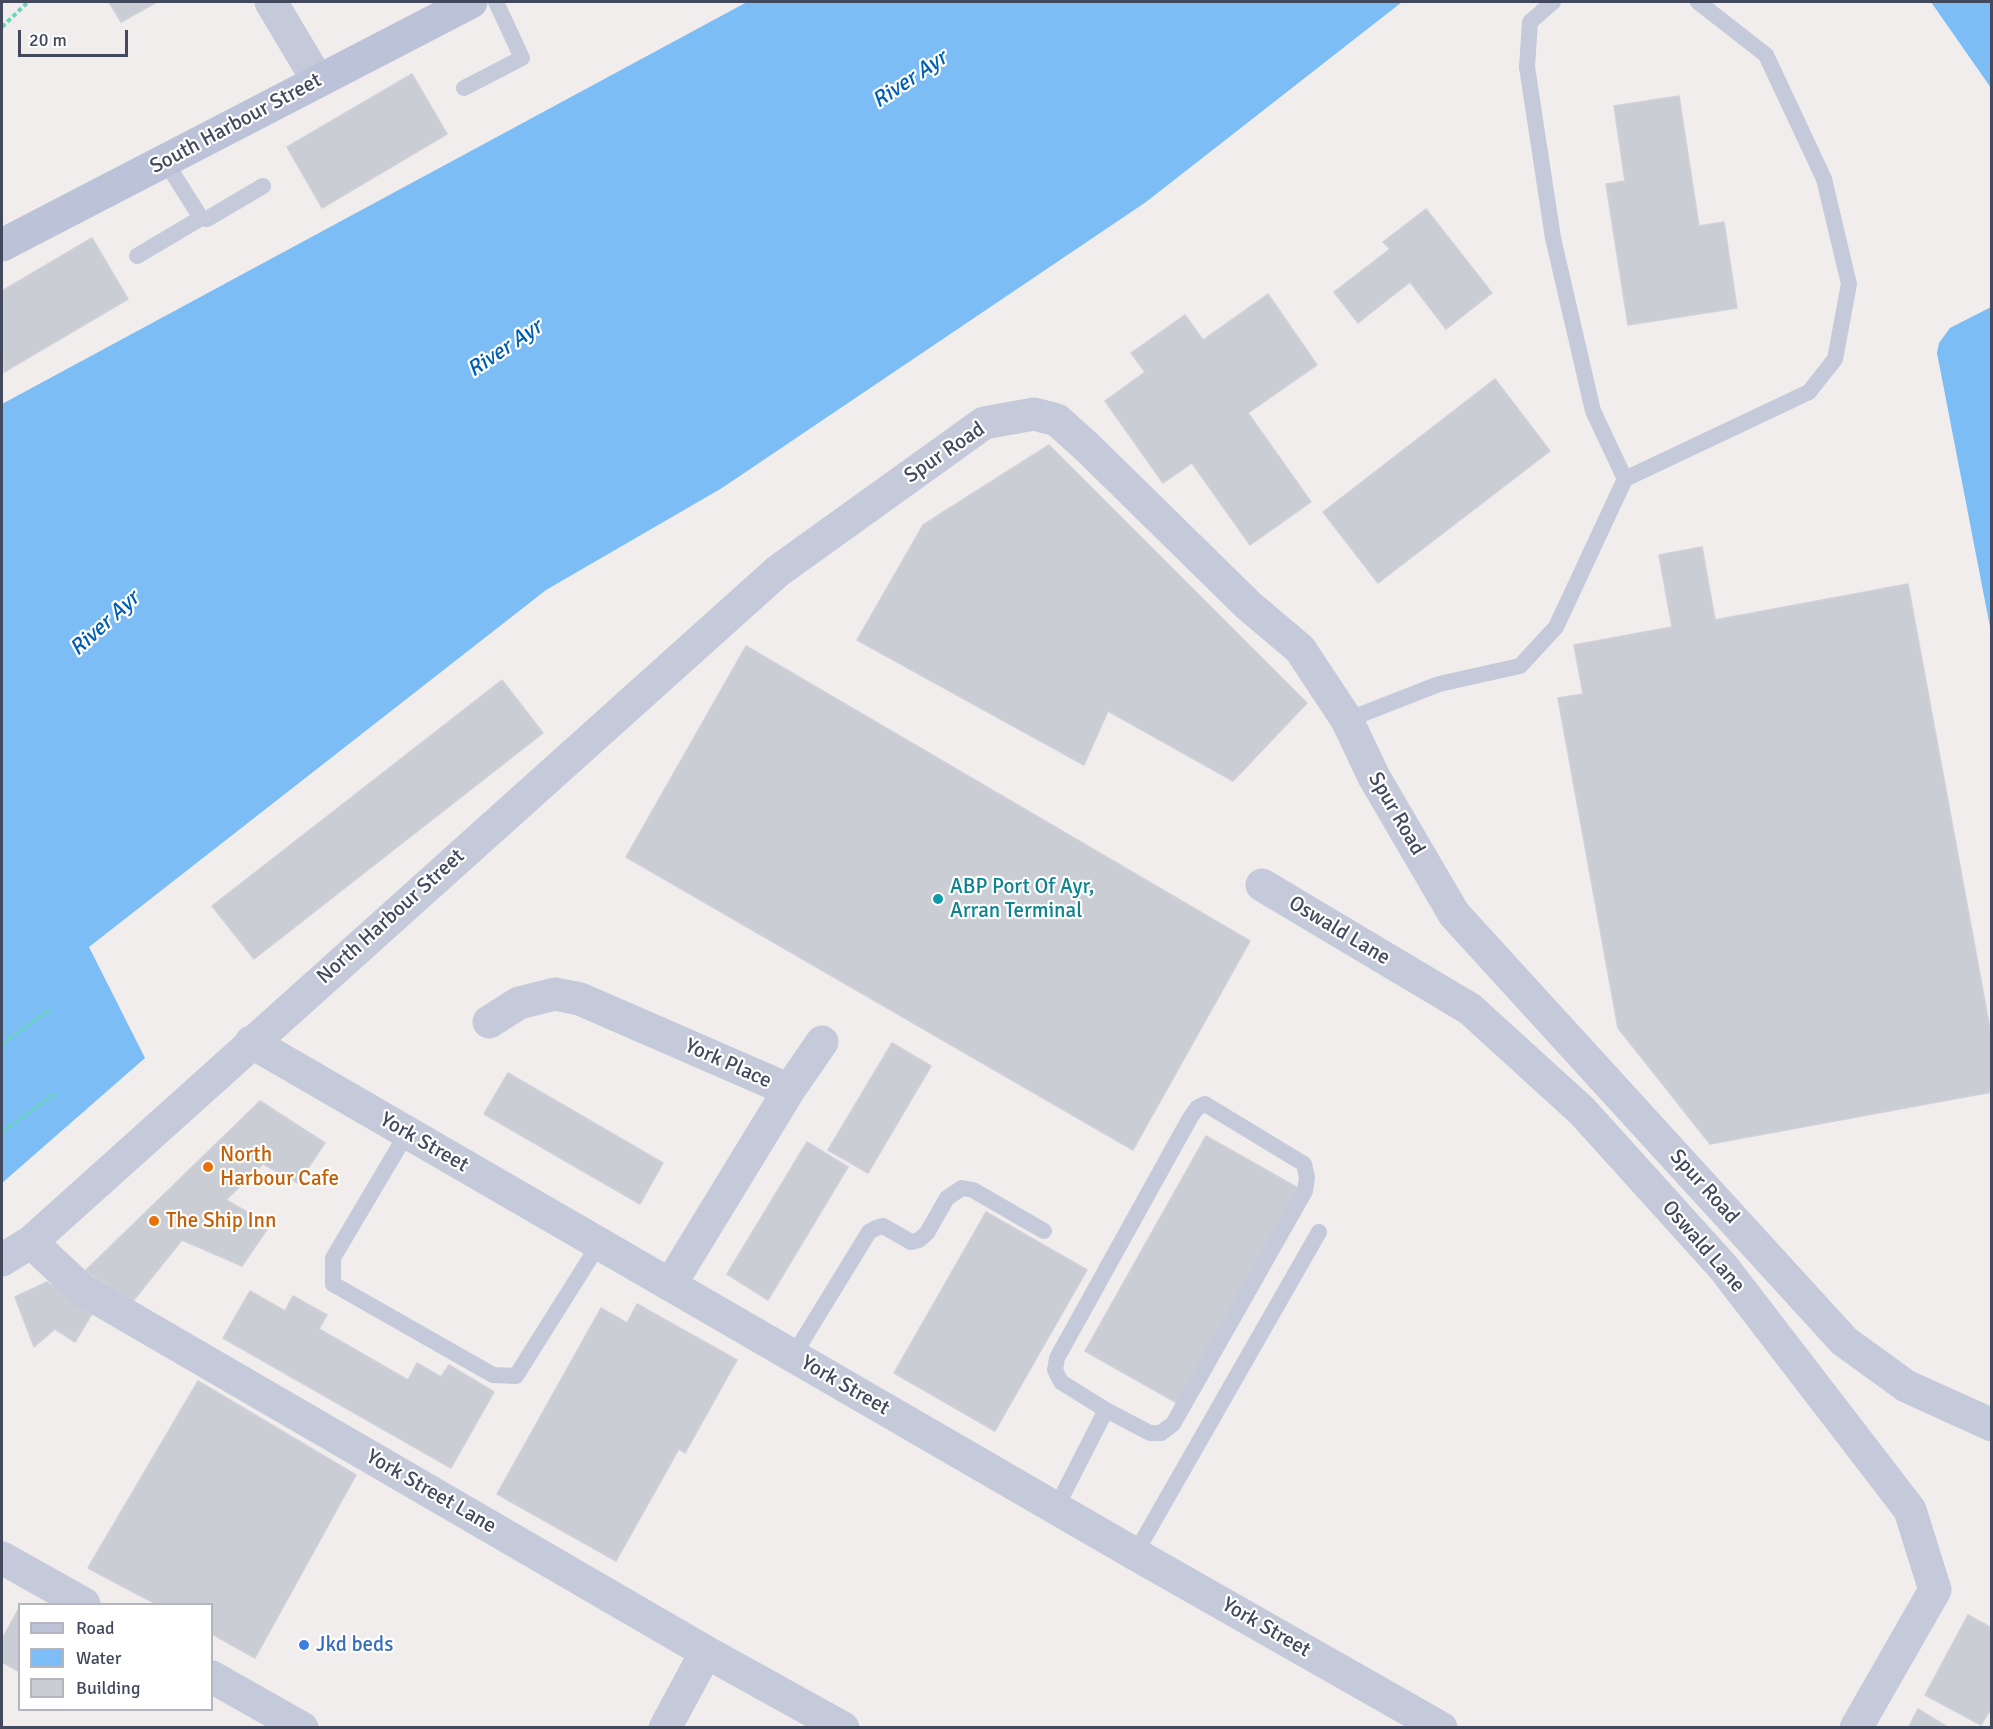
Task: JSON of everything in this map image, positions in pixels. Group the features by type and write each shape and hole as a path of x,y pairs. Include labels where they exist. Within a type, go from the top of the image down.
{"main road":[{"name":"South Harbour Street","path":"2,245 471,2"}],"street":[{"path":"271,2 318,81"},
{"name":"Spur Road","path":"778,571 984,423 1034,414 1057,420 1248,605 1300,649 1347,720 1374,777 1454,914 1844,1341 1906,1386 1988,1427"},
{"name":"North Harbour Street","path":"2,1260 31,1242 250,1042 778,571"},
{"name":"Oswald Lane","path":"1262,885 1470,1009 1582,1111 1723,1268 1910,1510 1935,1590 1856,1728"},
{"name":"York Place","path":"489,1022 519,1003 555,994 580,999 789,1090 670,1285"},
{"name":"York Street","path":"250,1042 1440,1728"},
{"path":"789,1090 822,1042"},
{"name":"York Street Lane","path":"31,1242 81,1289 706,1652 843,1728"},
{"path":"2,1558 81,1603"},
{"path":"665,1728 706,1652"},
{"path":"213,1678 302,1728"}],"lane":[{"path":"464,88 522,58 496,2"},
{"path":"1554,2 1530,22 1529,78 1553,238 1593,411 1625,479"},
{"path":"1347,720 1439,684 1520,666 1556,627 1625,479 1809,392 1835,359 1849,284 1824,179 1766,55 1698,2"},
{"path":"165,161 201,218"},
{"path":"137,256 201,218 207,219 263,186"},
{"path":"1205,1104 1304,1164 1307,1178 1305,1191 1173,1424 1161,1433 1150,1433 1106,1410 1061,1382 1055,1370 1057,1358 1190,1118 1197,1108 1205,1104"},
{"path":"407,1132 333,1258 333,1284 493,1375 516,1376 599,1244"},
{"path":"793,1356 869,1232 876,1228 883,1226 911,1242 919,1240 927,1233 947,1198 962,1188 973,1190 1044,1231"},
{"path":"1135,1554 1319,1232"},
{"path":"1056,1508 1106,1410"}],"path":[{"path":"2,27 28,2"},
{"path":"2,1044 52,1008"},
{"path":"2,1132 56,1093"}],"water":[{"name":"River Ayr","path":"747,2 1402,2 1146,202 722,488 546,590 89,947 145,1058 2,1183 2,404"},
{"path":"1931,2 1991,2 1991,88"},
{"path":"1991,307 1991,632 1937,353 1939,343 1950,328"}],"building":[{"path":"109,2 157,2 121,22"},
{"path":"412,74 447,134 322,208 287,147"},
{"path":"1679,96 1699,226 1724,222 1737,308 1628,325 1606,184 1625,181 1614,106"},
{"path":"1426,209 1492,293 1446,329 1410,282 1358,323 1334,292 1390,249 1383,242"},
{"path":"92,238 128,299 4,372 2,291"},
{"path":"1268,294 1317,365 1248,413 1311,502 1250,545 1192,463 1163,483 1105,401 1145,372 1131,353 1185,315 1203,340"},
{"path":"1495,379 1550,451 1378,583 1323,512"},
{"path":"1049,445 1307,703 1233,781 1108,711 1084,765 857,640 923,525"},
{"path":"1702,547 1715,620 1908,584 1992,1040 1992,1092 1710,1144 1618,1028 1558,698 1583,694 1574,645 1672,627 1659,555"},
{"name":"ABP Port Of Ayr, Arran Terminal","path":"746,646 1250,941 1133,1150 626,857"},
{"path":"502,680 543,733 254,959 212,906"},
{"path":"892,1043 931,1066 868,1173 828,1150"},
{"path":"508,1073 663,1163 640,1204 484,1114"},
{"path":"260,1101 325,1143 298,1183 263,1164 226,1200 270,1225 242,1266 182,1240 133,1301 85,1271"},
{"path":"1206,1136 1298,1188 1177,1403 1085,1351"},
{"path":"807,1142 848,1167 768,1300 727,1274"},
{"path":"986,1212 1087,1270 995,1431 894,1373"},
{"path":"47,1282 93,1312 75,1342 55,1329 34,1347 15,1297"},
{"path":"250,1291 285,1311 293,1296 327,1315 319,1329 408,1380 417,1363 441,1377 449,1365 494,1392 451,1468 223,1338"},
{"path":"637,1304 737,1360 685,1453 679,1449 616,1561 497,1494 601,1308 627,1323"},
{"path":"198,1381 356,1475 255,1658 213,1635 213,1603 154,1603 88,1568"},
{"path":"18,1610 18,1671 2,1662 2,1639"},
{"path":"1968,1615 1992,1628 1992,1713 1989,1712 1981,1725 1925,1695"},
{"path":"1918,1709 1949,1728 1908,1728"}],"place":[{"name":"ABP Port Of Ayr, Arran Terminal","path":"938,899"},
{"name":"North Harbour Cafe","path":"208,1167"},
{"name":"The Ship Inn","path":"154,1221"},
{"name":"Jkd beds","path":"304,1645"}]}
